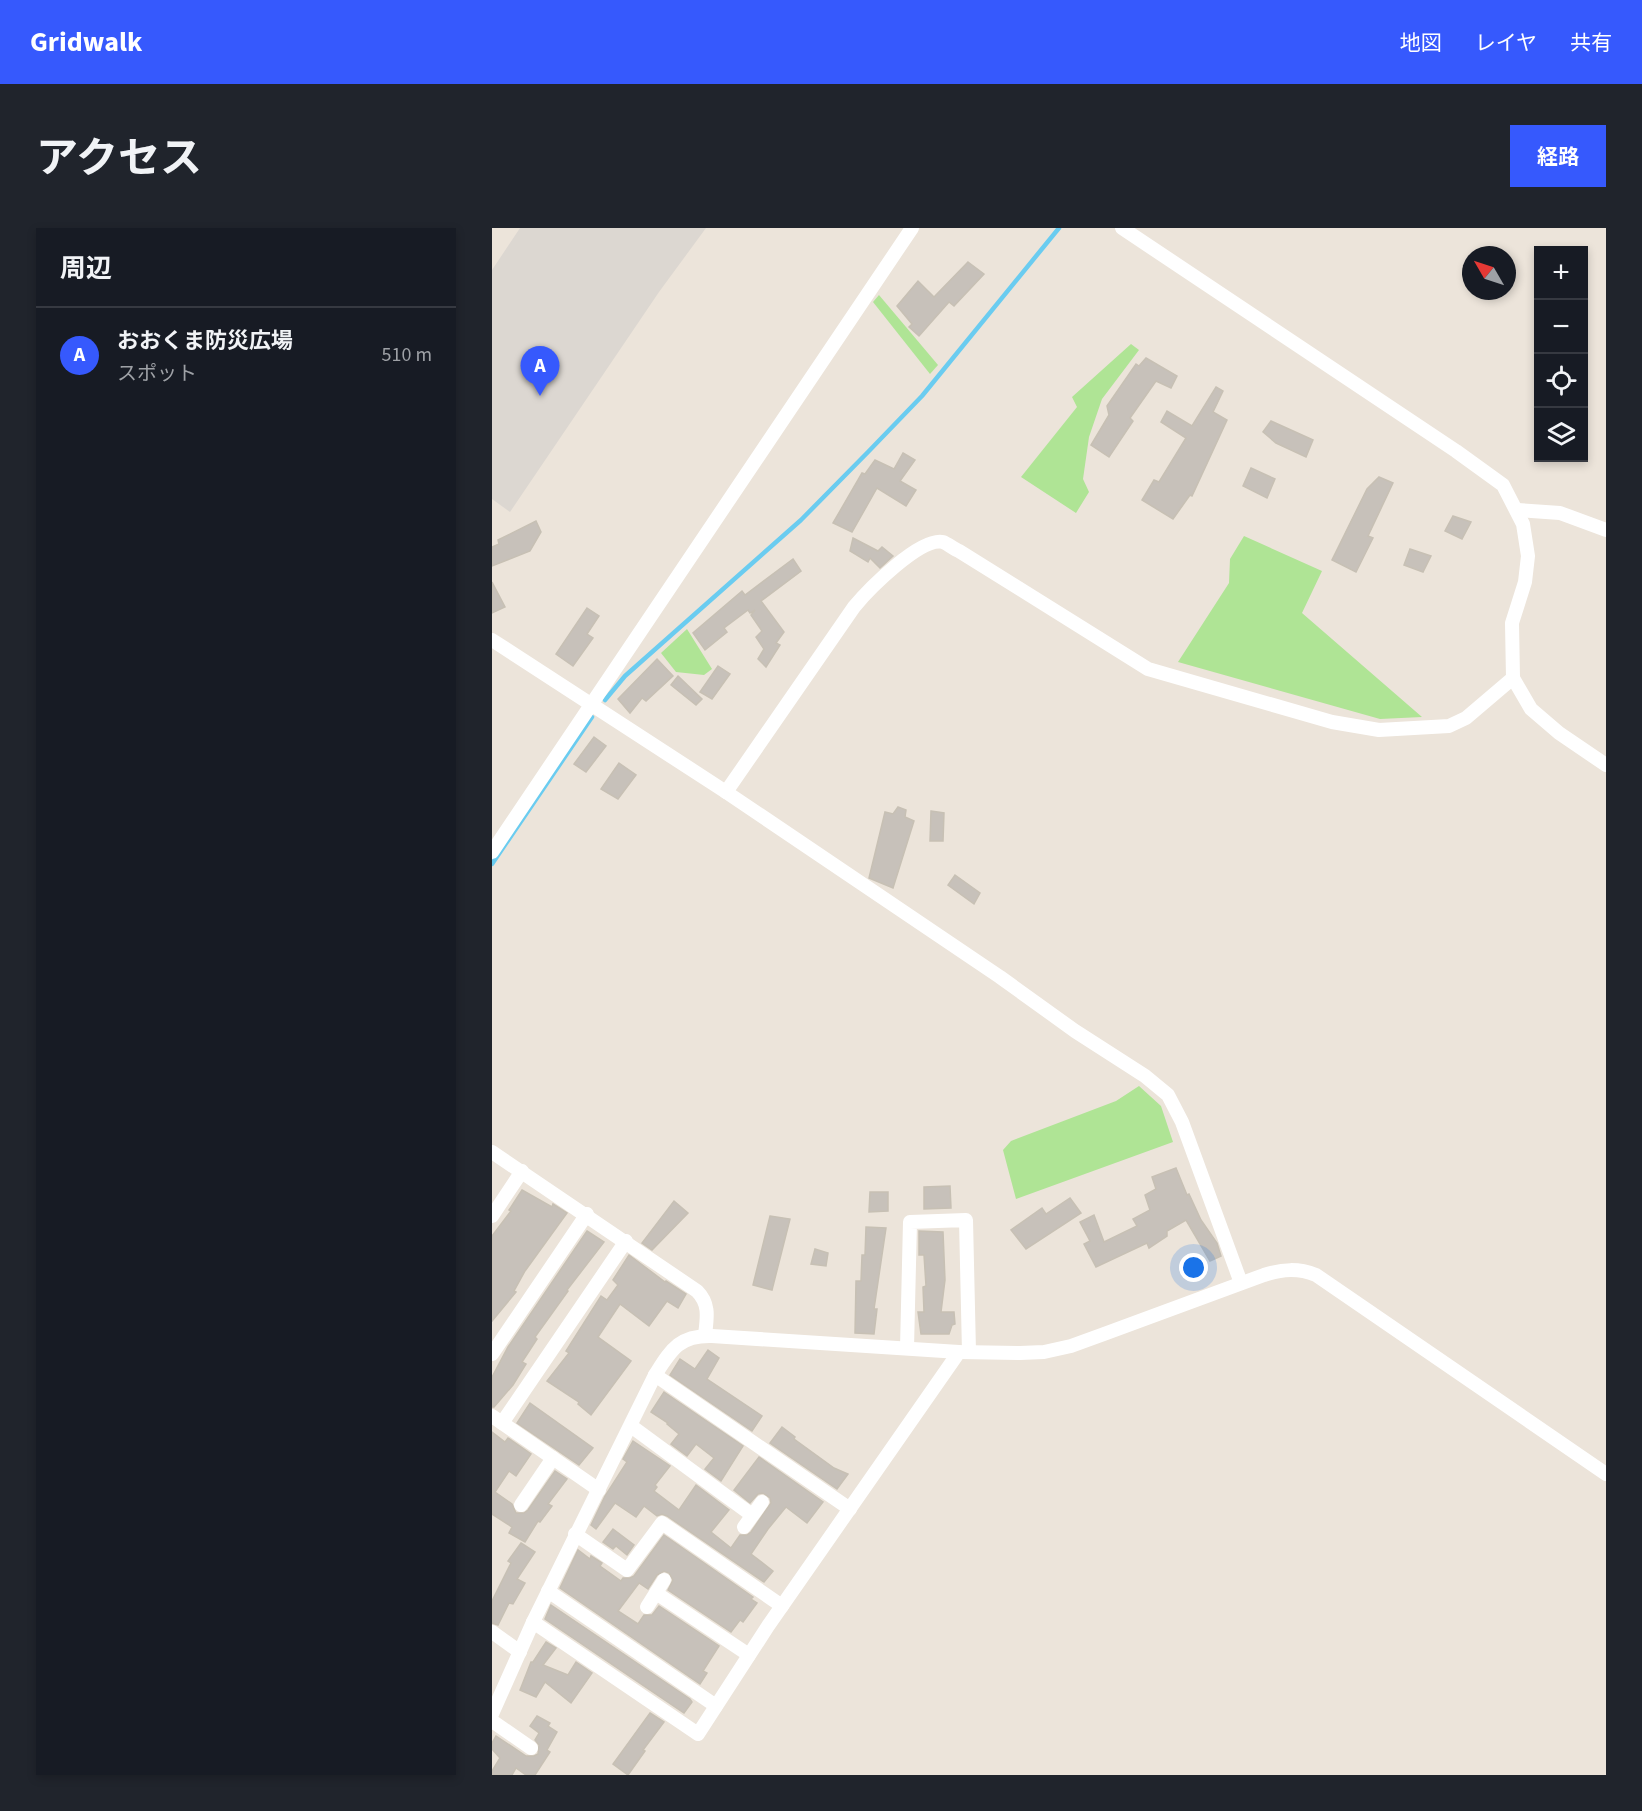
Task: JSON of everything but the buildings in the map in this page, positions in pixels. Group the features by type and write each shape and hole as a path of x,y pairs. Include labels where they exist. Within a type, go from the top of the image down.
{"street":[{"path":"492,852 912,228"},
{"path":"1122,228 1427,431 1503,485 1523,524 1527,556 1525,582 1512,623 1513,678 1531,709 1559,733 1606,765"},
{"path":"1517,510 1560,513 1606,530"},
{"path":"726,792 864,594 902,561 932,543 942,542 959,551 1148,669 1332,722 1379,730 1449,726 1466,718 1513,678"},
{"path":"492,640 726,792 1075,1031 1145,1076 1168,1095 1182,1122 1241,1282"},
{"path":"492,1152 626,1241 703,1297 707,1307 705,1335"},
{"path":"492,1216 522,1171"},
{"path":"492,1354 586,1214"},
{"path":"533,1622 698,1734 782,1606 964,1352 966,1220 910,1222 907,1348"},
{"path":"598,1490 497,1420 626,1241"},
{"path":"492,1714 575,1534 655,1375 677,1344 687,1338 705,1335 964,1352 1044,1352 1071,1346 1241,1282 1280,1270 1304,1270 1316,1275 1606,1474"},
{"path":"655,1375 850,1509"},
{"path":"631,1426 752,1515"},
{"path":"521,1505 552,1458"},
{"path":"744,1527 762,1502"},
{"path":"575,1534 627,1570 662,1523 782,1606"},
{"path":"647,1606 664,1580"},
{"path":"548,1591 716,1706"},
{"path":"656,1593 749,1655"},
{"path":"492,1632 520,1652"},
{"path":"492,1677 505,1686"},
{"path":"492,1721 531,1748"}],"green space":[{"path":"879,295 938,365 930,374 873,302"},
{"path":"1131,344 1139,350 1102,399 1089,437 1083,479 1089,492 1076,513 1021,477 1077,407 1072,397"},
{"path":"1244,536 1322,571 1302,613 1422,717 1380,719 1178,662 1229,583 1230,559"},
{"path":"687,629 712,669 704,675 676,672 661,653"},
{"path":"1139,1086 1161,1106 1173,1142 1016,1199 1003,1150 1011,1141 1116,1101"}],"shaded area":[{"path":"520,228 706,228 659,292 510,512 492,499 492,270"}],"waterway":[{"path":"605,700 625,676 801,520 922,396 1059,228"},
{"path":"492,864 592,717"}],"place":[{"name":"おおくま防災広場","path":"540,396"}]}
